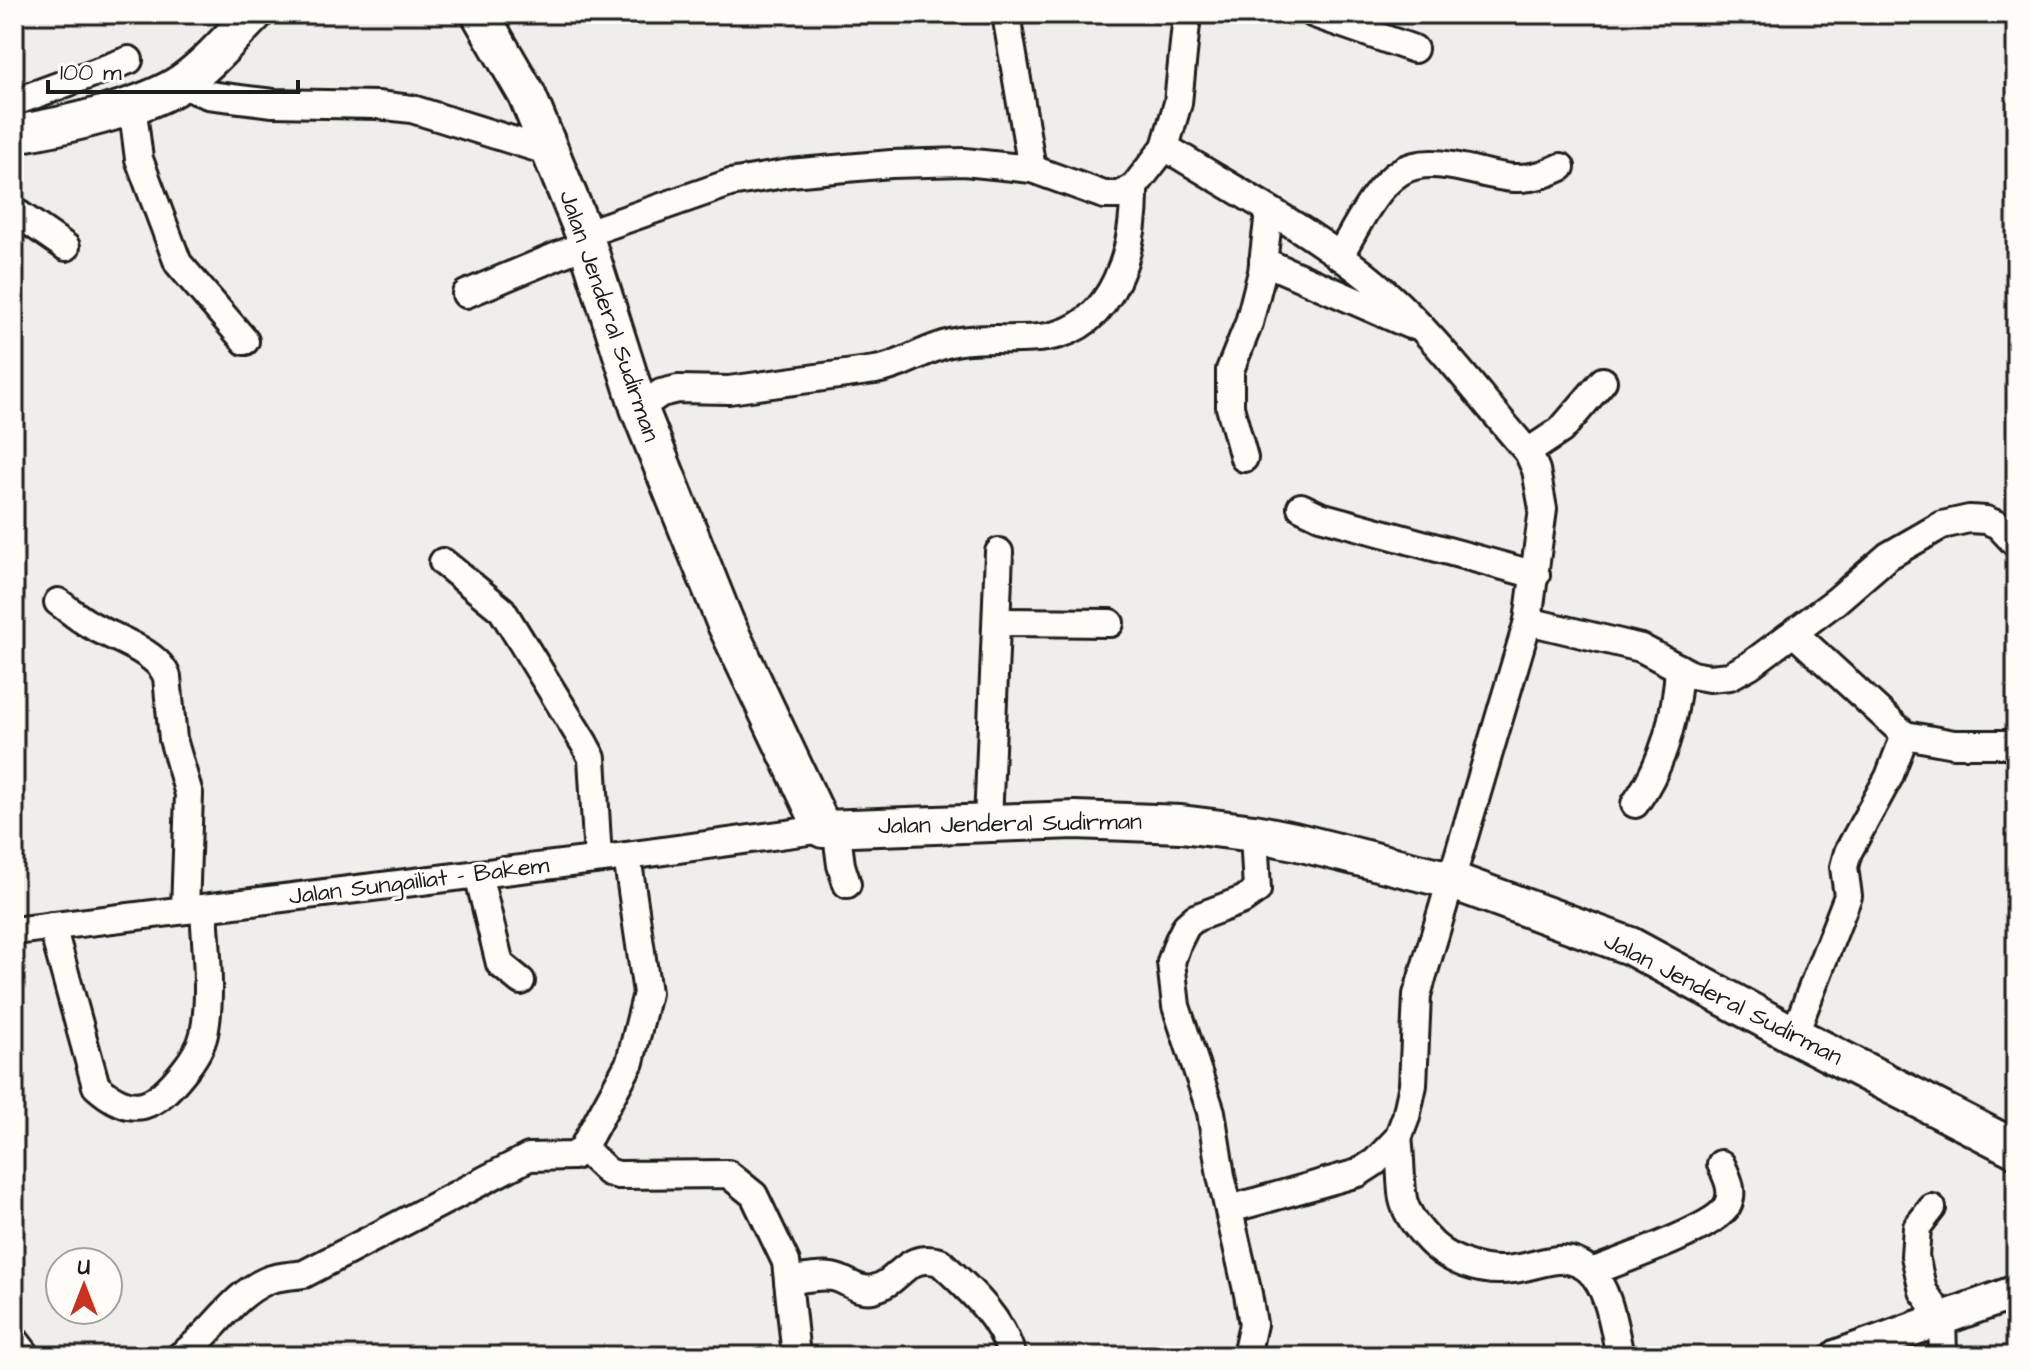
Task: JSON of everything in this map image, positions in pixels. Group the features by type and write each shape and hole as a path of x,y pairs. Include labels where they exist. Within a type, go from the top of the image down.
{"highway":[{"path":"14,134 96,117 180,84 202,67 254,14"},
{"name":"Jalan Jenderal Sudirman","path":"480,14 527,95 550,152 585,239 639,408 725,622 829,828 1075,820 1181,824 1254,833 1450,880 1630,946 1794,1035 2016,1149"}],"main road":[{"path":"1838,1356 2016,1292"}],"street":[{"path":"1006,14 1032,169"},
{"path":"466,294 585,239 730,183 790,173 891,164 964,162 1032,169 1104,195 1120,195 1134,187 1165,147 1178,103 1187,14"},
{"path":"1314,14 1414,49"},
{"path":"14,104 129,60"},
{"path":"180,84 208,95 273,103 377,105 412,109 550,152"},
{"path":"132,104 139,159 178,263 245,341"},
{"path":"1165,147 1339,256 1384,291 1428,332 1528,452 1536,470 1543,509 1528,621 1417,995 1413,1085 1398,1138 1375,1162 1358,1173 1230,1209"},
{"path":"1339,256 1377,195 1398,173 1413,166 1437,165 1514,178 1546,175 1561,167"},
{"path":"639,408 661,393 678,389 729,390 875,370 891,367 954,342 1050,337 1073,328 1100,308 1116,284 1133,225 1134,187"},
{"path":"14,211 66,247"},
{"path":"1244,458 1230,407 1230,370 1249,323 1263,261 1269,212"},
{"path":"1263,261 1428,332"},
{"path":"1528,452 1561,430 1603,381"},
{"path":"1301,507 1320,516 1536,575"},
{"path":"1528,621 1641,648 1692,675 1709,678 1730,676 1794,633 1888,556 1942,525 1969,519 1986,520 1998,525 2016,544"},
{"path":"988,823 999,552"},
{"path":"443,562 502,610 578,731 592,758 598,859"},
{"path":"52,926 96,1086 111,1099 129,1105 151,1105 168,1091 190,1063 204,1034 207,964 194,910 189,794 173,739 164,667 128,643 88,624 58,602"},
{"path":"997,622 1110,623"},
{"path":"1794,633 1905,735 1954,744 2016,744"},
{"path":"1635,804 1650,783 1663,749 1677,701 1679,668"},
{"path":"1794,1035 1848,896 1844,867 1848,852 1889,777 1905,735"},
{"path":"829,828 847,884"},
{"name":"Jalan Sungailiat - Bakem","path":"14,931 627,856 829,828"},
{"path":"1246,1356 1253,1324 1221,1176 1211,1112 1176,1006 1171,962 1186,926 1195,918 1243,900 1257,890 1254,833"},
{"path":"180,1356 196,1345 252,1288 270,1279 304,1274 529,1157 574,1156 583,1148 630,1062 647,993 627,856"},
{"path":"478,874 500,964 521,981"},
{"path":"1398,1138 1403,1199 1414,1223 1430,1242 1456,1261 1485,1270 1514,1269 1551,1259 1574,1260 1591,1272 1602,1291 1620,1356"},
{"path":"583,1148 608,1172 618,1175 728,1174 741,1182 754,1195 783,1254 796,1356"},
{"path":"1591,1272 1721,1215 1727,1207 1730,1189 1721,1164"},
{"path":"1932,1208 1917,1227 1915,1256 1923,1291 1942,1317 1943,1356"},
{"path":"788,1281 828,1276 861,1289 875,1288 913,1261 940,1262 993,1316 1005,1334 1012,1356"},
{"path":"14,1339 27,1356"}]}
